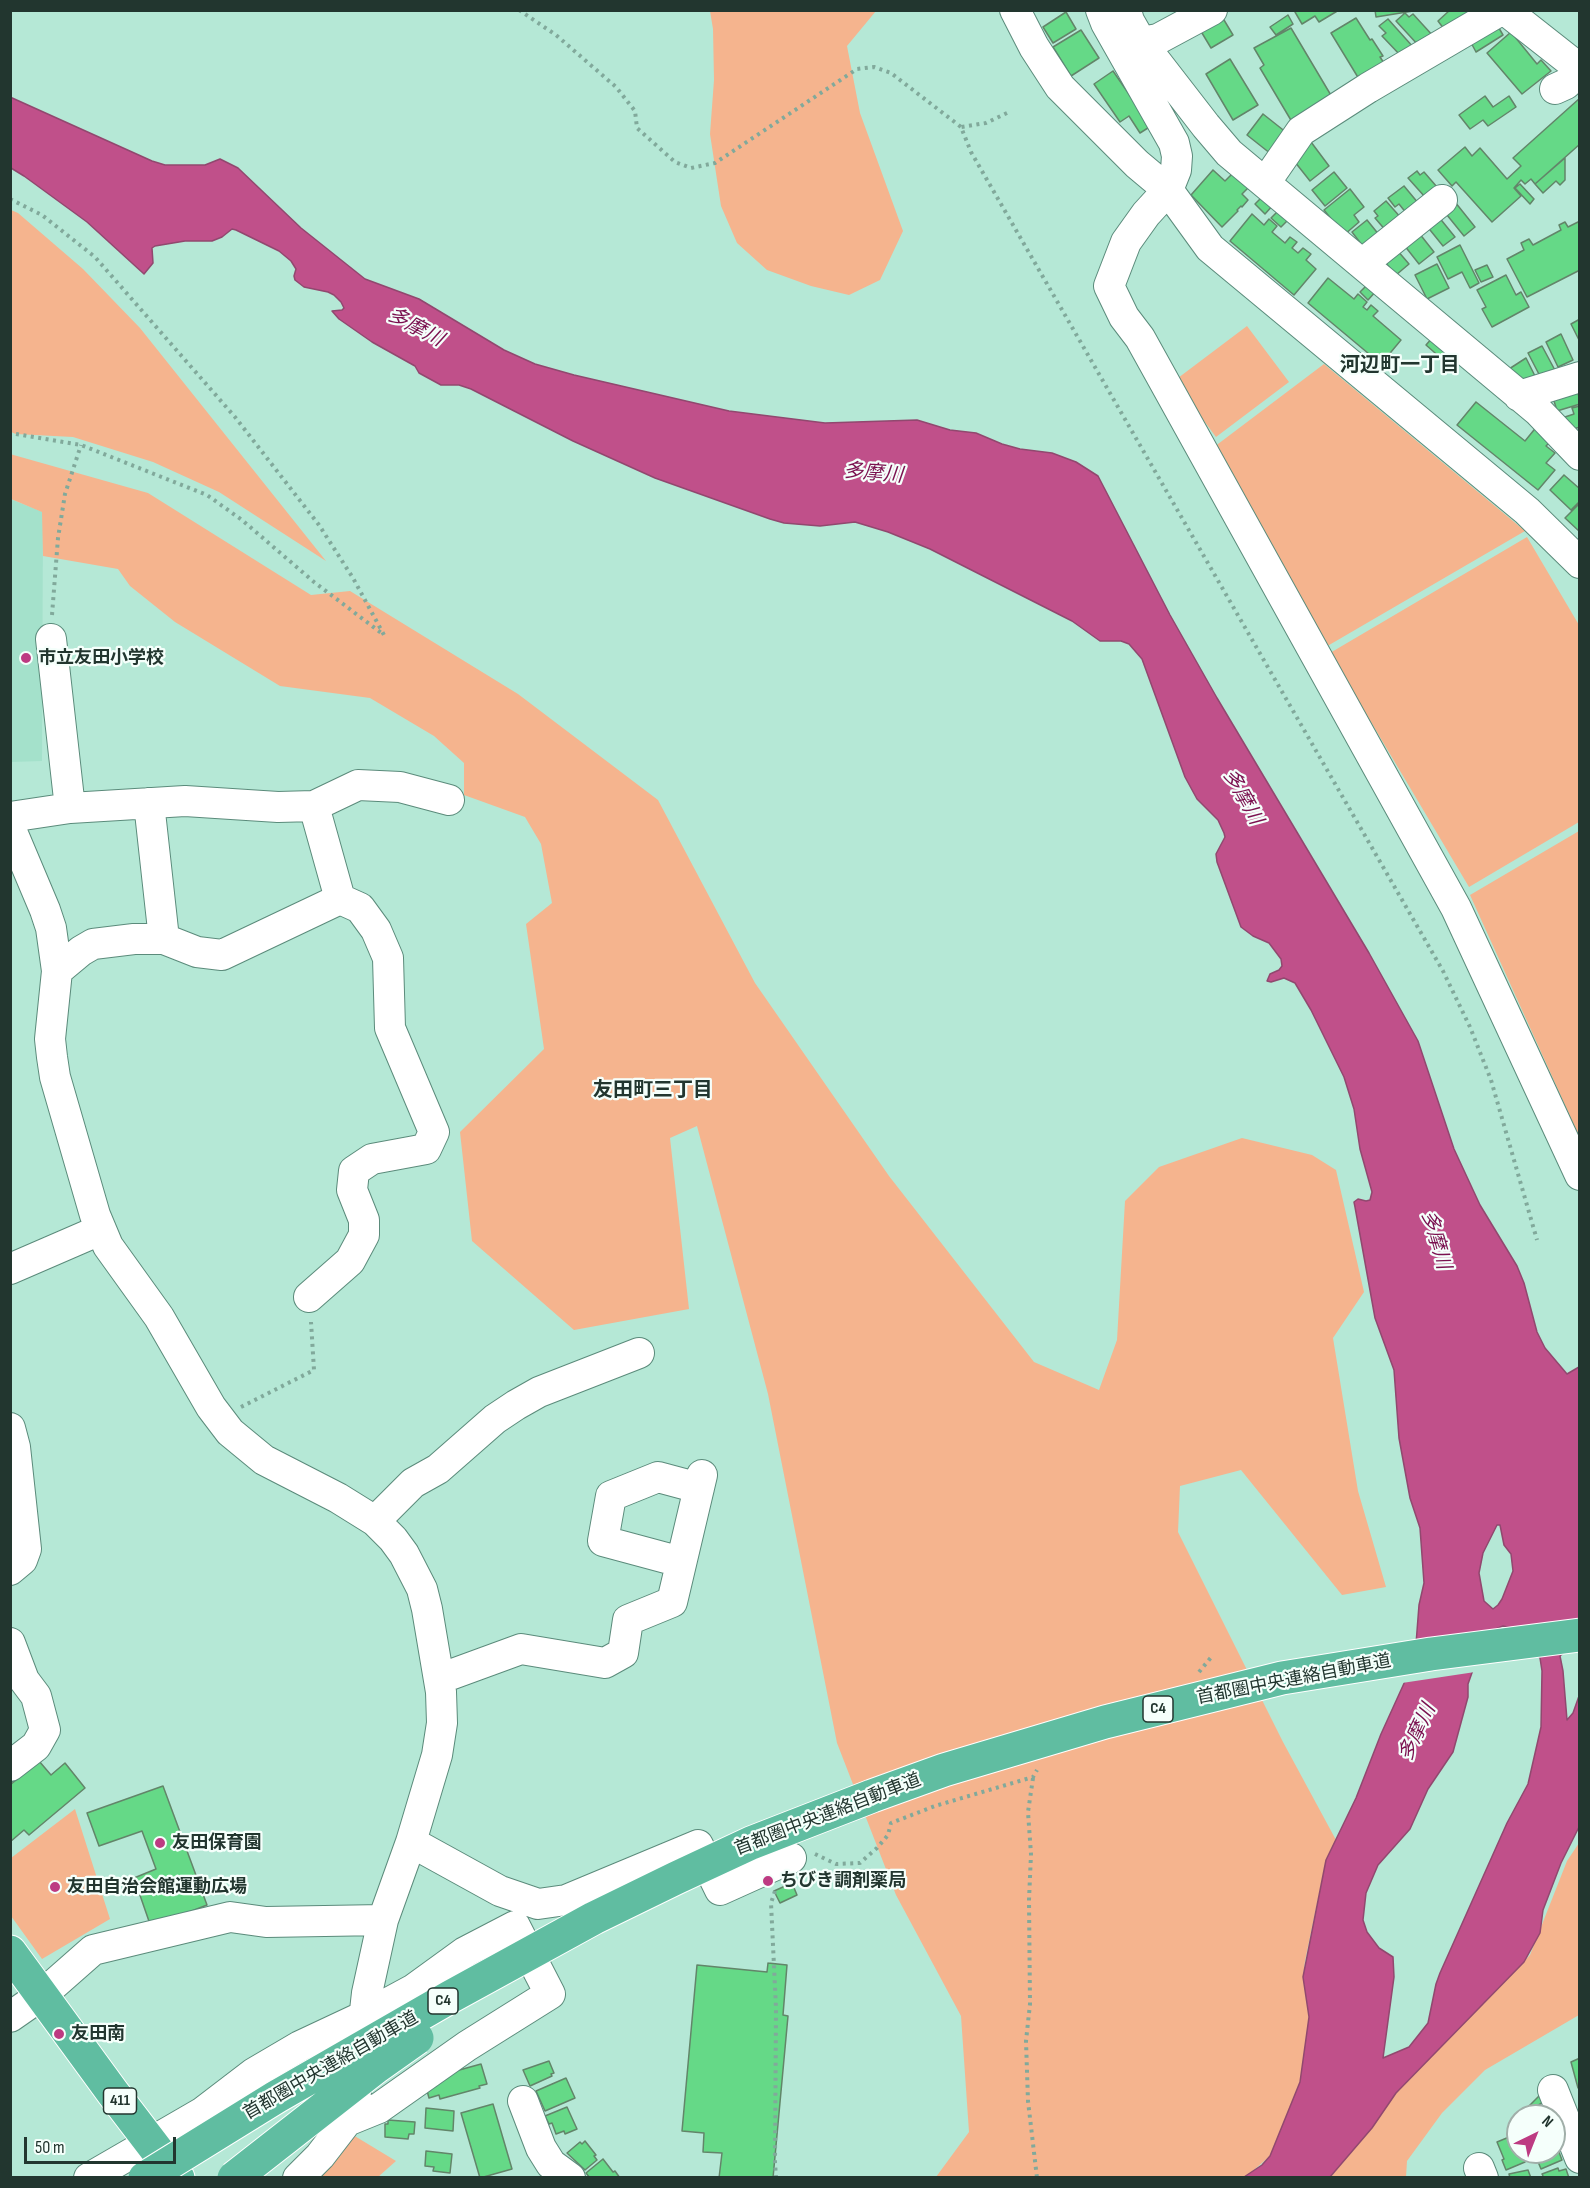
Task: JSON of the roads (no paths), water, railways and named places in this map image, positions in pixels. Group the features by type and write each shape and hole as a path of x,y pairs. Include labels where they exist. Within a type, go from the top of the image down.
{"highway":[{"name":"首都圏中央連絡自動車道","path":"145,2178 276,2097 594,1918 751,1843 872,1796 944,1770 1105,1722 1282,1678 1452,1651 1580,1635"},
{"name":"首都圏中央連絡自動車道","path":"234,2178 376,2067 449,2016 524,1970 598,1929 681,1888 810,1832 948,1782 1110,1734 1210,1708 1284,1691 1391,1673 1580,1648"},
{"name":"411","path":"10,1952 178,2178"}],"street":[{"path":"1015,10 1034,47 1060,87 1137,164 1172,180 1210,248 1527,511 1580,563"},
{"path":"1101,10 1106,23 1174,142 1177,156 1172,180 1126,242 1109,286 1124,317 1146,348 1456,908 1580,1175"},
{"path":"1126,10 1129,21 1141,42 1221,144 1538,411 1580,455"},
{"path":"1141,42 1158,39 1212,10"},
{"path":"1265,183 1301,131 1514,13 1580,70 1566,84 1555,89"},
{"path":"1362,264 1442,201"},
{"path":"1519,396 1580,377"},
{"path":"51,639 70,808"},
{"path":"10,817 70,808 184,801 278,807 314,806 358,785 400,787 449,800"},
{"path":"148,803 164,939"},
{"path":"314,806 340,899"},
{"path":"10,827 45,910 55,944 57,971 50,1039 52,1057 66,1116 100,1230 108,1246 159,1317 219,1418 230,1432 264,1460 338,1498 375,1521 404,1554 422,1589 427,1609 442,1707 440,1738 411,1842 383,1920 371,1971 355,2100 347,2121 320,2156 298,2178"},
{"path":"57,971 93,944 134,939 164,939 197,952 222,955 340,899 360,908 376,930 388,958 390,1028 434,1132 426,1149 372,1159 354,1171 352,1190 364,1220 364,1235 350,1261 309,1297"},
{"path":"10,1269 100,1230"},
{"path":"375,1521 414,1483 438,1469 495,1419 516,1405 539,1392 639,1353"},
{"path":"10,1428 15,1447 26,1549 22,1560 10,1570"},
{"path":"439,1679 521,1649 605,1663 623,1653 628,1620 672,1602 700,1481 658,1477 611,1496 603,1541 681,1562"},
{"path":"10,1643 17,1679 36,1696 45,1730 36,1746 10,1766"},
{"path":"411,1842 500,1891 538,1904 566,1900 698,1845 720,1890 791,1858"},
{"path":"10,2017 42,1994 93,1950 230,1917 266,1922 383,1920"},
{"path":"89,2178 203,2112 254,2073 300,2046 414,1989 465,1952 515,1926 550,1994 467,2046 379,2108 347,2121"},
{"path":"1553,2090 1580,2158"},
{"path":"523,2101 541,2148 551,2163 570,2178"}],"water":[{"name":"多摩川","path":"10,97 152,161 165,165 205,165 220,159 238,168 301,228 365,279 419,299 504,350 535,364 729,411 825,423 917,420 950,430 976,433 1020,449 1052,453 1076,462 1098,476 1170,615 1217,698 1369,953 1418,1041 1454,1149 1480,1205 1517,1266 1537,1332 1545,1348 1567,1374 1579,1367 1579,1651 1566,1650 1560,1656 1567,1720 1573,1713 1579,1696 1579,1827 1561,1863 1543,1910 1540,1933 1524,1962 1396,2093 1372,2128 1330,2177 1244,2177 1262,2165 1270,2156 1300,2082 1309,2017 1303,1977 1326,1860 1356,1798 1381,1734 1411,1668 1424,1583 1420,1528 1410,1498 1399,1438 1394,1370 1375,1318 1354,1202 1358,1199 1370,1200 1372,1192 1360,1149 1354,1109 1344,1077 1295,983 1284,978 1267,981 1270,974 1282,966 1281,959 1269,943 1253,936 1241,927 1217,862 1216,854 1225,837 1224,833 1218,820 1197,799 1185,777 1142,659 1129,644 1121,641 1100,641 1072,621 930,549 888,532 855,522 820,526 784,523 770,519 655,478 573,441 471,389 459,385 441,385 419,373 415,366 372,342 339,319 332,311 344,308 341,302 328,292 304,287 295,280 296,269 291,261 279,251 236,230 232,229 212,241 185,241 155,246 152,248 153,263 144,274 87,222 11,168","holes":["1497,1525 1500,1525 1504,1545 1511,1554 1513,1571 1502,1599 1493,1609 1484,1601 1479,1573 1483,1553","1503,1626 1519,1630 1540,1658 1542,1671 1541,1727 1528,1784 1507,1823 1440,1973 1428,2023 1409,2047 1383,2058 1394,1977 1393,1957 1379,1948 1367,1932 1363,1920 1366,1893 1378,1865 1410,1829 1428,1789 1453,1752 1468,1697 1468,1684 1486,1633"]}],"place":[{"name":"市立友田小学校","path":"26,658"},
{"name":"友田保育園","path":"160,1843"},
{"name":"ちびき調剤薬局","path":"768,1881"},
{"name":"友田自治会館運動広場","path":"55,1887"},
{"name":"友田南","path":"59,2034"}],"district":[{"name":"河辺町一丁目","path":"1400,366"},
{"name":"友田町三丁目","path":"653,1091"}]}
